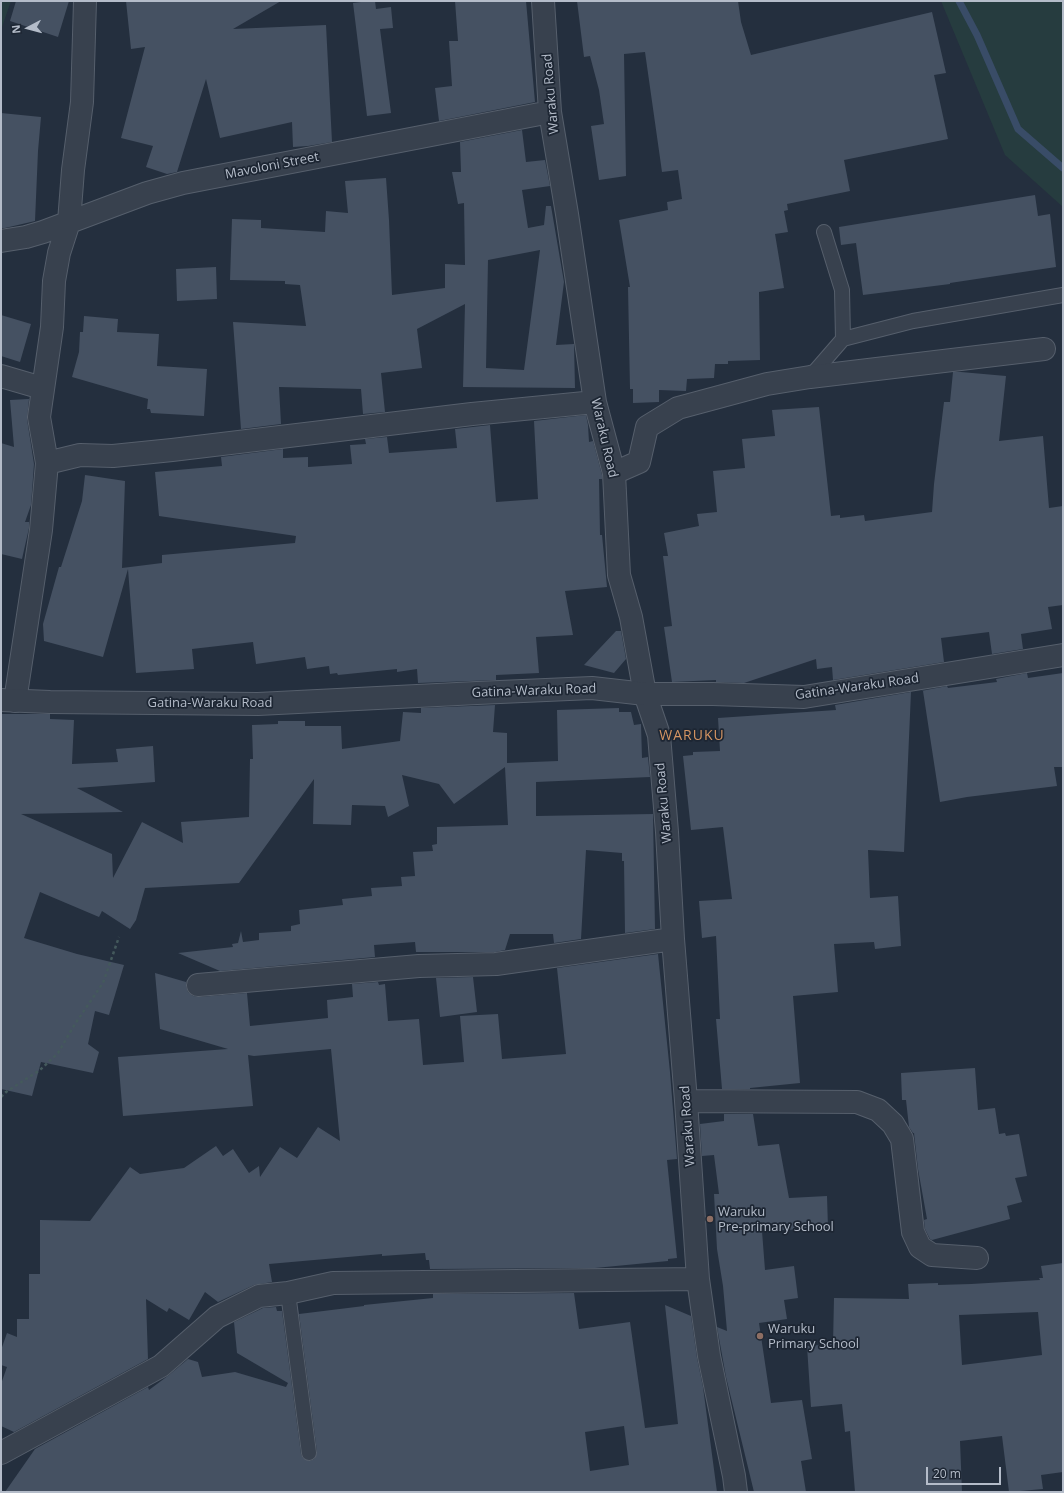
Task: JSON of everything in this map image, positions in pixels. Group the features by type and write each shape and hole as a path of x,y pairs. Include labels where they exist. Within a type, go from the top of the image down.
{"street":[{"path":"8,700 41,530 47,464 39,417 52,327 54,281 59,253 69,222 73,170 82,102 85,1"},
{"name":"Waraku Road","path":"543,1 550,112 595,402 614,473 619,576 631,617 645,694 659,735 698,1279 709,1356 736,1492"},
{"name":"Mavoloni Street","path":"1,241 26,237 147,193 183,183 550,112"},
{"path":"614,473 639,462 647,427 678,408 767,384 810,377 1044,349"},
{"path":"1,376 42,388"},
{"path":"47,464 80,454 113,456 472,414 595,402"},
{"name":"Gatina-Waraku Road","path":"8,700 258,704 477,692 592,688 645,694 713,694 804,697 1063,655"},
{"path":"198,985 419,966 496,964 673,940"},
{"path":"686,1101 857,1102 878,1110 894,1124 902,1139 913,1232 920,1247 932,1255 977,1258"},
{"path":"1,1453 161,1366 217,1317 259,1296 288,1293 333,1283 698,1279"}],"lane":[{"path":"824,232 842,290 843,339"},
{"path":"810,377 843,339 913,320 1063,295"},
{"path":"288,1293 309,1452"}],"path":[{"path":"1,1097 6,1092 40,1070 58,1053 75,1024 103,983 119,937"}],"green space":[{"path":"1,1 11,1 1,30"},
{"path":"941,1 1063,1 1063,207 1005,155"}],"building":[{"path":"16,1 69,1 58,37 10,21"},
{"path":"126,1 281,1 233,29 326,25 332,142 293,147 292,122 220,138 206,79 177,172 167,174 146,167 153,146 121,138 145,47 131,49"},
{"path":"375,1 376,9 391,7 393,28 380,29 391,113 367,116 353,3"},
{"path":"455,1 526,1 535,102 439,121 435,88 452,86 449,41 458,41"},
{"path":"577,1 738,1 741,22 751,55 932,12 946,73 934,75 948,139 844,160 850,191 787,204 788,210 784,211 788,232 775,234 784,288 759,292 760,360 728,361 728,364 715,364 714,378 687,379 686,391 659,390 659,402 633,403 633,389 630,389 628,287 630,287 619,220 668,210 667,202 682,199 678,170 662,172 645,52 624,54 626,176 599,180 591,126 604,124 599,90 590,56 584,57"},
{"path":"1,113 41,117 35,221 5,228 1,228"},
{"path":"522,130 526,162 545,160 550,186 522,190 528,228 544,225 546,206 551,206 564,282 556,345 574,344 575,388 463,387 465,304 417,329 422,368 381,373 385,412 363,414 361,389 279,387 281,424 241,429 233,322 306,326 300,285 285,284 285,281 230,280 232,219 261,220 261,228 325,232 326,211 348,213 345,181 386,178 392,295 445,288 445,264 465,265 464,203 458,204 452,172 461,172 460,142","holes":["540,250 524,370 486,368 488,260"]},
{"path":"1035,195 1038,216 1050,214 1056,267 950,284 863,295 856,243 841,245 839,227"},
{"path":"216,267 217,299 177,301 176,269"},
{"path":"1,315 31,324 20,362 1,356"},
{"path":"84,316 118,319 117,332 159,334 157,366 207,369 204,416 151,413 150,409 147,409 148,399 72,377 79,352 80,332 83,332"},
{"path":"953,372 1006,376 999,441 1043,436 1049,508 1063,506 1063,605 1048,607 1052,629 1021,634 1023,649 992,654 989,632 941,638 944,662 833,680 832,667 817,669 816,659 744,683 716,682 716,680 672,682 664,627 672,626 663,556 668,556 664,533 699,526 697,514 717,512 713,471 745,468 742,439 775,436 772,410 819,407 831,516 840,515 840,518 864,515 865,521 932,512 944,402 950,402"},
{"path":"29,399 27,419 34,464 31,505 25,522 29,522 29,528 22,559 1,554 1,443 14,447 10,400"},
{"path":"586,415 589,442 593,441 602,475 602,479 599,479 600,535 602,535 607,587 565,591 573,635 536,637 539,673 496,675 496,680 418,683 417,669 397,672 397,669 338,675 337,673 330,674 329,666 307,669 305,657 256,664 253,642 192,649 194,669 136,673 128,569 103,657 44,641 43,624 59,567 61,567 82,501 85,475 125,481 122,568 162,563 162,555 295,543 296,536 159,516 155,472 222,466 221,457 283,449 283,458 308,457 308,467 352,464 350,445 366,444 365,439 387,437 389,453 457,448 455,429 490,425 496,502 538,499 534,421"},
{"path":"616,631 621,631 626,659 614,673 584,665"},
{"path":"1027,673 1028,678 1063,673 1063,767 1054,767 1057,786 967,797 940,802 923,691 921,691 947,686 948,688 997,682 996,679"},
{"path":"911,692 904,852 868,850 870,898 898,896 901,946 875,949 874,942 834,944 838,992 793,996 800,1083 750,1089 722,1089 716,1019 720,1019 716,936 702,938 699,901 732,899 723,827 691,830 683,756 693,755 693,752 720,751 718,718 836,710 835,705"},
{"path":"495,705 493,732 507,733 507,763 558,761 557,710 619,708 619,712 631,712 634,725 641,724 642,758 648,757 650,777 536,782 536,816 653,814 655,929 625,933 624,861 622,861 622,853 586,850 581,939 554,943 553,934 510,934 505,950 495,952 416,952 415,942 374,945 375,957 220,971 178,953 233,947 232,944 238,943 241,931 243,942 259,940 259,933 291,931 291,926 300,924 299,910 343,905 342,899 372,896 371,888 402,886 401,877 415,876 413,852 433,851 432,845 437,844 437,827 508,825 505,767 454,804 439,784 402,775 409,806 388,817 385,806 352,805 351,825 313,824 314,779 239,883 145,888 136,920 130,929 102,911 99,917 40,892 24,938 77,954 124,965 109,1015 95,1011 88,1044 99,1052 93,1073 41,1062 32,1096 1,1089 1,714 50,714 50,719 74,720 72,764 118,762 116,749 153,746 155,782 77,788 123,812 21,814 112,854 113,878 142,822 183,843 181,822 249,817 250,759 253,759 252,725 278,724 278,721 305,721 305,726 341,726 342,749 400,741 403,712 421,713 421,708"},
{"path":"658,954 677,1159 667,1160 677,1258 668,1259 668,1261 595,1268 430,1269 429,1260 426,1260 425,1253 382,1256 382,1254 269,1264 272,1282 254,1285 218,1302 205,1292 189,1320 169,1308 167,1312 146,1299 148,1359 14,1432 1,1426 1,1384 7,1367 1,1365 1,1350 7,1333 17,1337 17,1319 29,1319 29,1274 40,1274 40,1220 90,1221 130,1167 140,1174 184,1168 216,1146 223,1156 233,1149 249,1173 259,1166 260,1177 280,1147 297,1158 318,1127 340,1141 331,1049 254,1056 248,1055 253,1106 123,1116 118,1057 228,1049 160,1029 155,973 186,982 188,992 193,996 199,997 247,993 250,1026 328,1018 327,1000 353,997 352,984 378,982 379,985 385,984 388,1021 419,1019 423,1065 464,1062 460,1016 498,1014 502,1059 566,1054 557,968"},
{"path":"473,977 477,1012 440,1017 436,978"},
{"path":"975,1068 978,1110 995,1108 999,1134 1005,1133 1006,1136 1019,1134 1027,1176 1015,1178 1022,1202 1007,1206 1010,1219 932,1240 925,1229 924,1220 927,1219 918,1169 914,1133 909,1127 906,1100 902,1100 901,1073"},
{"path":"724,1114 753,1114 758,1146 779,1144 789,1198 827,1196 828,1228 762,1231 765,1270 794,1266 798,1298 784,1300 787,1319 759,1323 771,1403 802,1400 812,1459 801,1461 806,1492 754,1492 726,1377 717,1327 727,1331 723,1286 717,1249 714,1194 719,1194 714,1155 702,1156 700,1124 724,1121"},
{"path":"1063,1263 1063,1472 1041,1475 1043,1489 1009,1492 1002,1436 960,1441 962,1492 855,1492 850,1431 845,1432 842,1404 811,1407 807,1346 833,1344 834,1298 909,1299 908,1284 971,1284 1040,1280 1039,1278 1043,1278 1041,1266","holes":["1038,1312 1042,1355 962,1365 959,1315"]},
{"path":"574,1293 579,1329 630,1322 645,1428 678,1424 665,1305 691,1316 703,1387 717,1492 5,1492 35,1449 148,1387 149,1390 188,1359 198,1362 202,1377 235,1372 286,1387 288,1383 237,1353 234,1322 263,1308 276,1307 277,1311 282,1311 301,1454 303,1458 310,1461 314,1459 317,1452 299,1314 364,1305 433,1298 433,1294","holes":["624,1426 629,1465 590,1471 585,1432"]}],"waterway":[{"path":"959,1 977,35 1018,129 1063,168"}],"place":[{"name":"Waruku Pre-primary School","path":"710,1219"},
{"name":"Waruku Primary School","path":"760,1336"}],"district":[{"name":"WARUKU","path":"692,736"}]}
